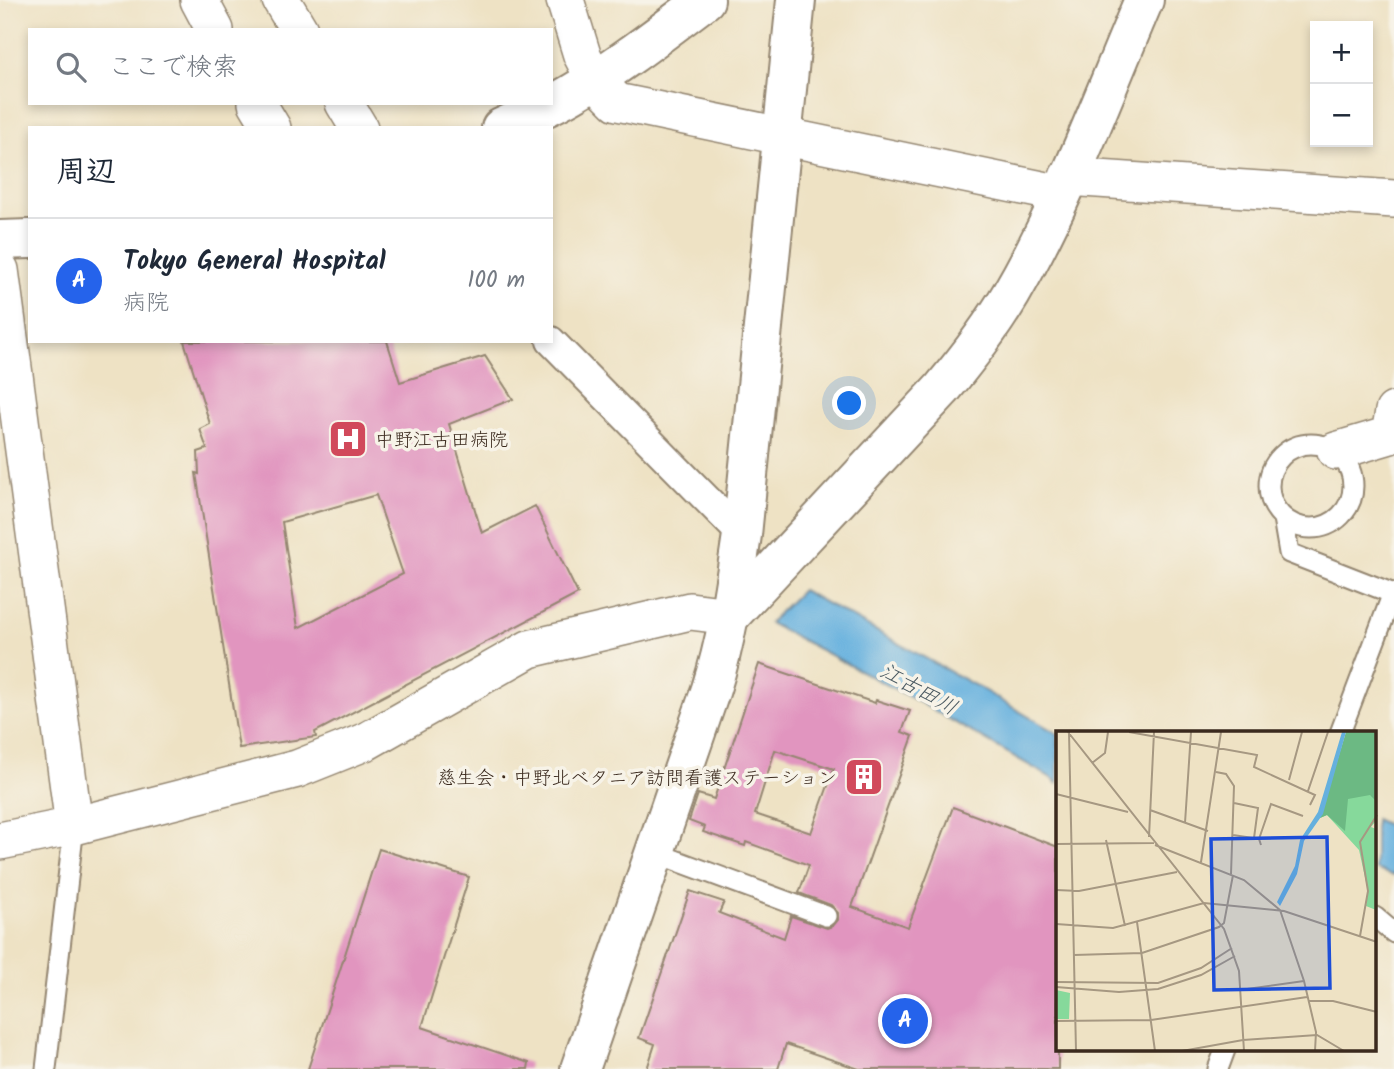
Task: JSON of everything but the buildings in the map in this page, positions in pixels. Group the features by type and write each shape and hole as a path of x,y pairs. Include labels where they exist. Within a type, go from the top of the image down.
{"street":[{"path":"199,0 214,28"},
{"path":"281,0 298,28"},
{"path":"565,0 582,55 595,80 617,102 783,138 1065,186 1394,199"},
{"path":"553,103 595,80 705,0"},
{"path":"580,1069 656,853 735,611 796,0"},
{"path":"0,841 74,826 297,769 367,741 529,649 690,611 735,611 942,389 974,350 1011,294 1065,186 1144,0"},
{"path":"258,105 271,126"},
{"path":"345,105 358,126"},
{"path":"505,126 548,105"},
{"path":"0,240 28,239"},
{"path":"0,270 74,826"},
{"path":"553,343 742,535"},
{"path":"1336,451 1393,428"}],"lane":[{"path":"1309,443 1336,451 1351,473 1353,487 1344,512 1321,527 1294,525 1283,518 1269,493 1269,478 1282,454 1295,446 1309,443"},
{"path":"1283,518 1289,554 1393,594 1341,731"},
{"path":"46,1069 74,826"},
{"path":"656,853 825,916"},
{"path":"1376,918 1394,933"},
{"path":"1218,1069 1224,1052"}],"water":[{"name":"江古田川","path":"802,590 978,687 1056,733 1056,783 912,698 769,623"},
{"path":"1376,819 1394,828 1394,876 1376,869"}],"place":[{"name":"中野江古田病院","path":"348,439"},
{"name":"慈生会・中野北ベタニア訪問看護ステーション","path":"864,777"},
{"name":"Tokyo General Hospital","path":"905,1021"}]}
